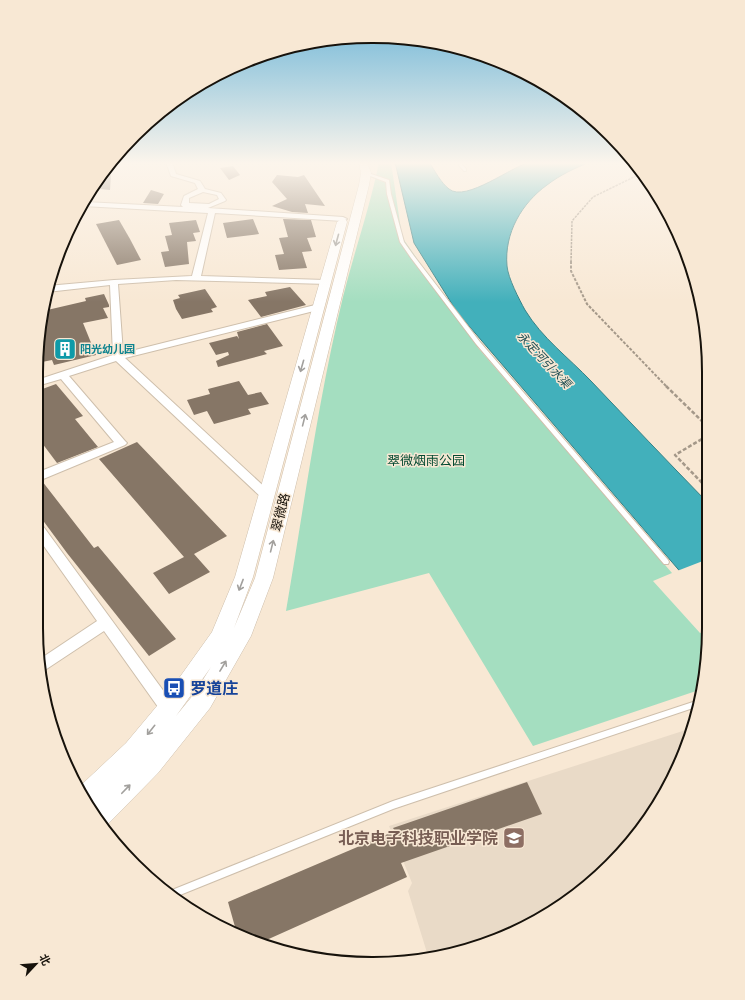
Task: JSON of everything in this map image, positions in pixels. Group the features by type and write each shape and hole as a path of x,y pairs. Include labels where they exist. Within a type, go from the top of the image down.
{"main road":[{"name":"翠微路","path":"89,795 134,751 180,695 221,636 244,577 346,209"},
{"name":"翠微路","path":"102,815 150,765 202,701 241,636 264,578 351,209"}],"street":[{"path":"177,209 343,219"},
{"path":"196,278 212,211"},
{"path":"54,288 114,282 196,278 326,282"},
{"path":"114,282 118,357 266,495"},
{"path":"43,381 118,357 318,307"},
{"path":"43,475 121,443 63,375"},
{"path":"43,535 168,709"},
{"path":"45,663 106,622"}],"lane":[{"path":"393,209 402,242 469,331 666,562"},
{"path":"176,892 393,805 693,705"}],"path":[{"path":"583,209 572,221 571,271 587,304 634,354 702,421"},
{"path":"702,439 675,456 702,483"}],"shaded area":[{"name":"北京电子科技职业学院","path":"686,730 677,754 658,792 634,828 620,845 590,875 556,901 518,923 478,940 427,952 408,891 412,883 389,826"}],"green space":[{"name":"翠微烟雨公园","path":"367,209 398,209 402,237 479,349 672,573 653,581 700,633 702,632 696,691 533,746 429,573 286,611 326,375 347,280"}],"water":[{"name":"永定河引水渠","path":"406,209 524,209 516,220 508,242 507,266 514,288 525,310 539,330 591,381 702,497 702,597 457,312 414,243"}],"pier":[{"path":"702,561 702,599 677,571"}],"building":[{"path":"281,209 307,209 308,213 292,212"},
{"path":"253,219 259,234 227,238 223,223"},
{"path":"283,219 311,220 316,237 307,238 312,251 302,252 307,268 279,270 275,255 284,254 279,238 288,237"},
{"path":"119,220 141,260 117,265 96,224"},
{"path":"196,220 200,232 193,233 196,241 187,242 189,264 165,267 161,252 169,251 165,236 172,235 169,223"},
{"path":"290,287 306,305 261,317 248,300 267,296 265,292"},
{"path":"205,289 217,307 211,309 213,312 182,319 173,300 180,298 178,295"},
{"path":"104,294 109,305 109,307 103,308 108,318 83,323 96,355 54,365 52,360 43,362 49,310 86,301 85,298"},
{"path":"267,324 283,346 264,351 267,354 218,367 216,361 229,355 228,352 216,355 209,343 237,336 239,339 237,332"},
{"path":"239,381 248,395 261,392 269,404 248,409 251,414 214,424 207,411 194,415 187,400 210,394 208,389"},
{"path":"56,384 83,416 75,419 98,447 57,463 43,444 43,389"},
{"path":"137,442 227,536 194,554 210,572 169,594 153,573 184,557 99,459"},
{"path":"43,482 94,548 98,546 176,639 149,656 43,520"},
{"path":"527,782 542,814 401,863 407,877 267,940 235,927 228,902 395,831 393,828"}],"place":[{"name":"阳光幼儿园","path":"65,349"},
{"name":"罗道庄","path":"174,688"},
{"name":"北京电子科技职业学院","path":"514,838"}]}
